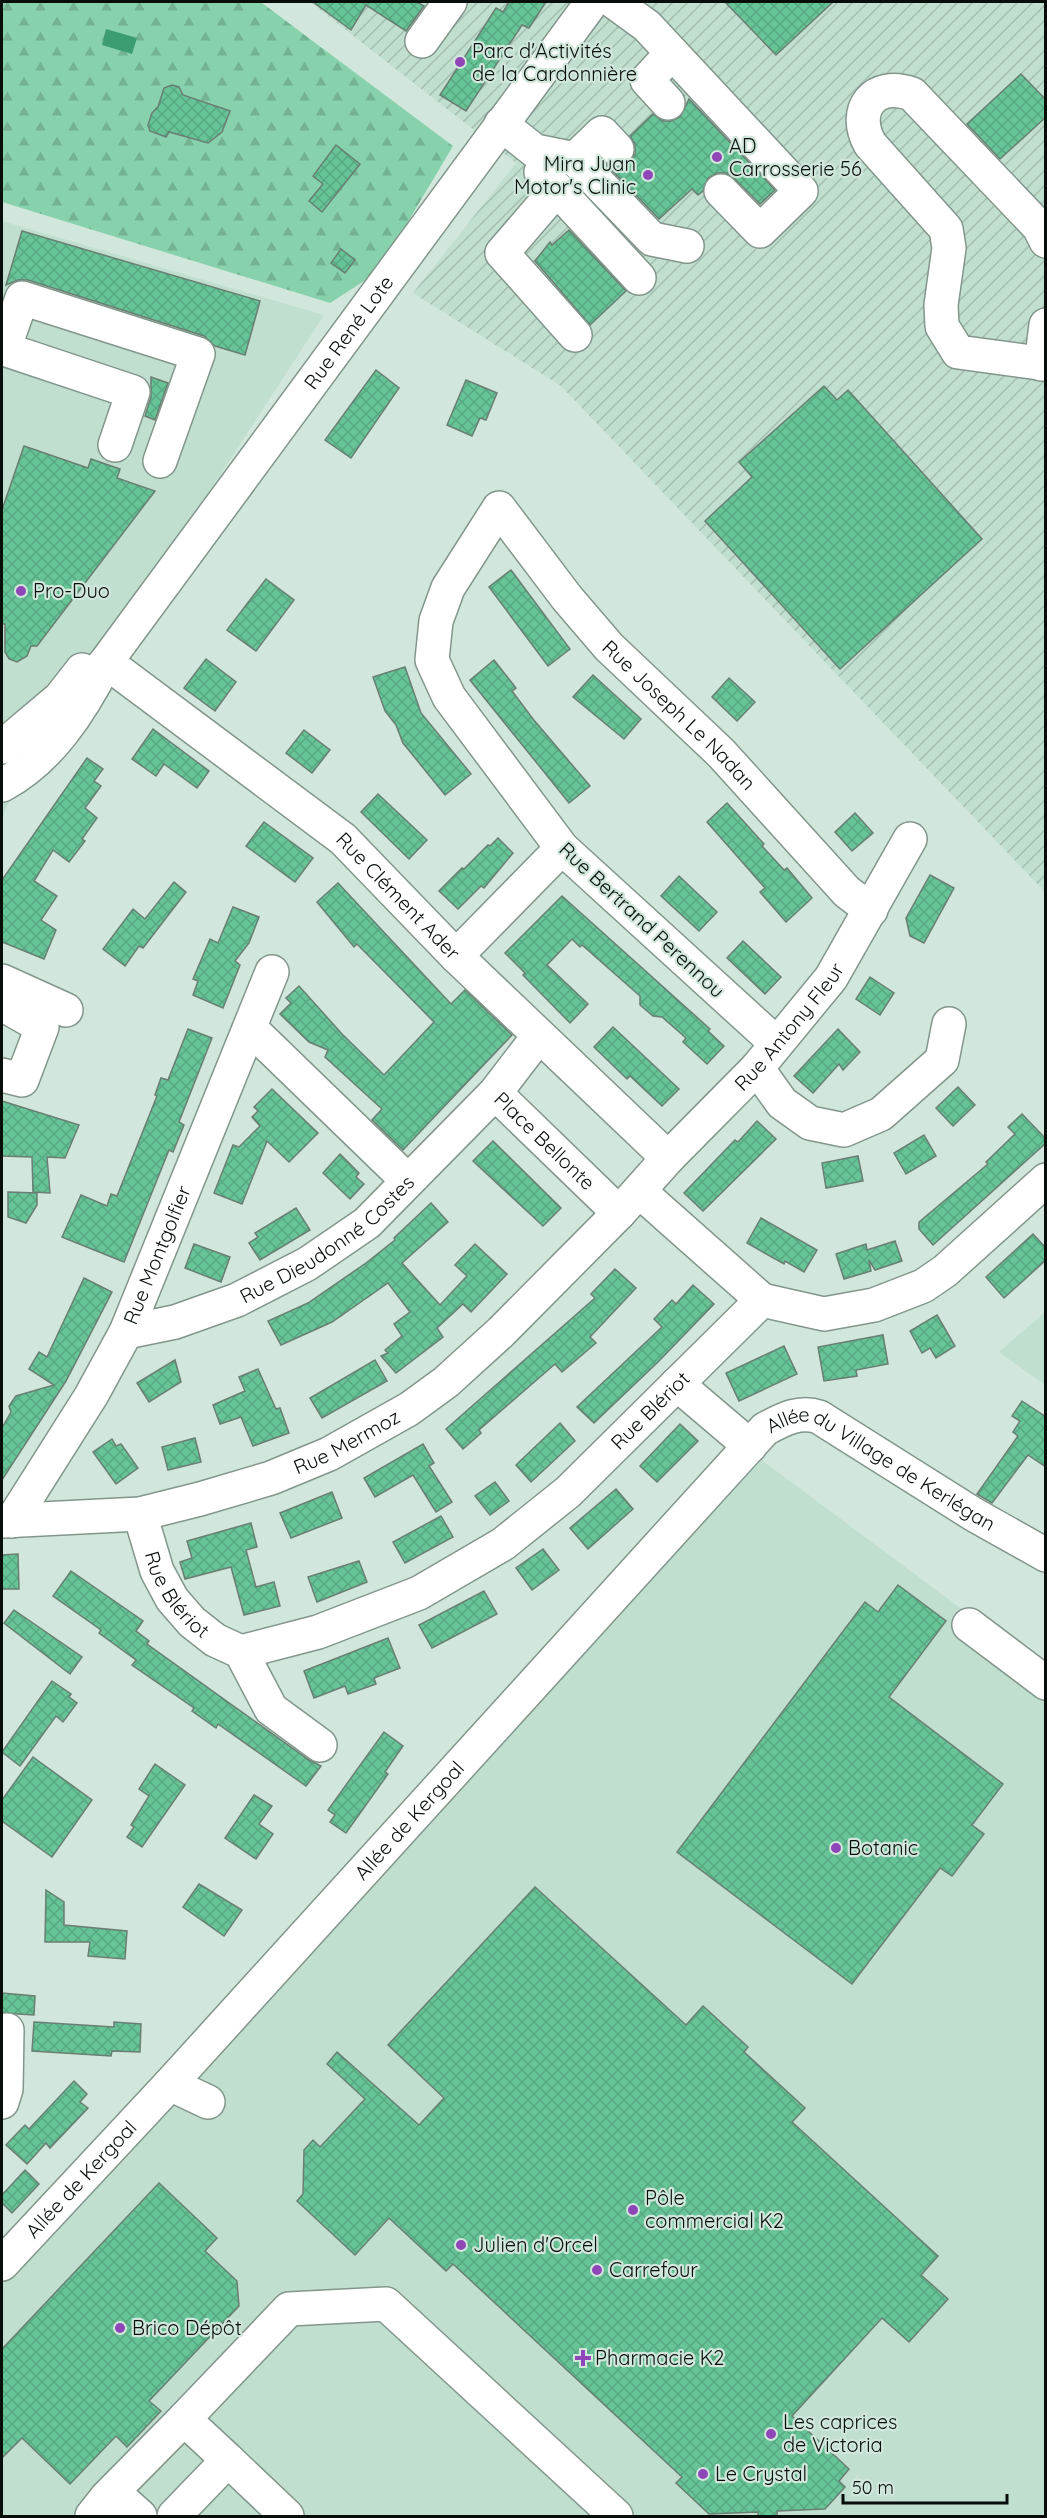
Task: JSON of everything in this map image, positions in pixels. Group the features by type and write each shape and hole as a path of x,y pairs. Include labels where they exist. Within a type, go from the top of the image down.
{"street":[{"name":"Rue René Lote","path":"2,785 17,777 42,756 89,694 106,662 592,2"},
{"path":"614,2 648,26 801,191 759,231 722,191"},
{"path":"422,41 445,3"},
{"path":"668,102 647,80 672,53"},
{"path":"1046,241 1039,227 912,94 890,89 870,100 866,107 862,128 870,144 946,229 949,248 941,305 942,326 958,352 1043,364 1046,325"},
{"path":"501,124 535,150 575,159 652,239 687,246"},
{"path":"575,159 602,133 617,149"},
{"path":"535,150 540,171 639,278"},
{"path":"557,189 502,253 575,334"},
{"path":"115,445 133,392 4,349 22,298 198,354 160,460"},
{"name":"Rue Bertrand Perennou","path":"500,508 448,588 436,621 432,660 449,697 562,848 766,1056 782,1103 810,1123 844,1130 881,1114 942,1060 949,1024"},
{"name":"Rue Joseph Le Nadan","path":"500,508 567,598 609,647 722,753 847,892 871,909"},
{"path":"2,747 60,698 81,670 106,662"},
{"path":"2,766 45,733 106,662"},
{"name":"Rue Clément Ader","path":"106,662 343,839 456,957 668,1158"},
{"name":"Rue Antony Fleur","path":"629,1202 766,1056 831,978 910,839"},
{"path":"456,957 562,848"},
{"name":"Rue Montgolfier","path":"7,1521 91,1396 126,1332 272,972"},
{"path":"2,981 66,1010"},
{"path":"2,1004 42,1027 22,1080 2,1075"},
{"path":"250,1028 408,1181"},
{"name":"Place Bellonte","path":"538,1037 495,1094 629,1202"},
{"name":"Rue Dieudonné Costes","path":"126,1332 175,1322 237,1300 307,1264 367,1223 495,1094"},
{"path":"629,1202 762,1300 824,1314 874,1305 923,1286 945,1271 1046,1180"},
{"name":"Rue Mermoz","path":"7,1521 140,1514 271,1478 329,1454 410,1409 446,1382 501,1332 629,1202"},
{"name":"Rue Blériot","path":"140,1514 157,1571 172,1599 192,1622 215,1640 241,1652 318,1632 419,1593 503,1544 568,1492 762,1300"},
{"path":"677,1384 750,1446"},
{"name":"Allée du Village de Kerlégan","path":"750,1446 765,1429 788,1417 812,1414 1031,1537 1046,1555"},
{"name":"Allée de Kergoal","path":"2,2264 170,2084 750,1446"},
{"path":"969,1625 1046,1683"},
{"path":"241,1652 271,1709 320,1745"},
{"path":"2,2102 6,2089 7,2030"},
{"path":"170,2084 208,2102"},
{"path":"92,2517 112,2492 289,2309 386,2304 616,2517"},
{"path":"184,2419 287,2517"},
{"path":"174,2517 228,2460"},
{"path":"112,2492 140,2517"}],"shaded area":[{"path":"310,2 1045,2 1045,892 561,386 413,293 516,163"},
{"path":"106,29 137,38 132,54 102,45"},
{"path":"2,221 324,315 11,797 2,818"},
{"path":"1045,1312 1045,1385 999,1352"},
{"path":"759,1458 1045,1671 1045,2516 2,2516 2,2283"}],"green space":[{"path":"2,2 262,3 453,146 378,272 330,303 2,202"}],"building":[{"path":"313,2 417,2 424,6 406,31 366,5 351,30"},
{"path":"509,2 546,2 529,28 522,25 466,111 440,95 496,8 503,12"},
{"path":"725,2 833,2 776,55"},
{"path":"1021,74 1046,100 1046,117 1000,159 967,124"},
{"path":"172,85 179,87 183,95 230,111 222,132 208,143 169,132 166,137 150,131 148,125 152,113 158,107 164,88"},
{"path":"689,99 775,190 760,204 734,178 726,173 717,173 708,178 703,191 698,195 692,189 659,219 605,163 621,167 629,163 635,154 635,144 630,136 653,114 663,121 671,121 680,117"},
{"path":"336,145 360,164 322,212 309,201 323,184 313,176"},
{"path":"569,230 626,291 590,325 535,261 550,242 552,245"},
{"path":"22,231 260,301 245,355 215,346 204,336 28,280 18,280 6,285"},
{"path":"341,249 355,260 345,273 331,263"},
{"path":"376,370 399,388 351,458 325,440"},
{"path":"151,377 168,383 155,420 145,416 151,397"},
{"path":"466,380 497,393 486,420 480,418 472,436 447,425"},
{"path":"824,386 837,400 848,390 982,539 840,669 705,521 752,477 739,462"},
{"path":"24,446 88,468 91,459 120,469 117,478 155,491 37,646 31,646 27,656 17,662 9,659 5,652 5,624 2,624 2,510"},
{"path":"511,570 570,649 548,666 489,587"},
{"path":"266,579 294,600 256,651 227,630"},
{"path":"206,659 236,682 215,711 184,688"},
{"path":"494,660 516,688 512,691 533,719 590,786 569,803 470,680"},
{"path":"405,667 421,713 471,774 445,795 403,743 396,725 385,711 373,677"},
{"path":"593,675 641,719 624,739 573,697"},
{"path":"729,678 755,702 737,721 712,697"},
{"path":"153,729 209,771 197,788 164,764 156,776 132,759"},
{"path":"304,730 330,750 312,773 286,753"},
{"path":"87,758 103,769 94,781 101,786 85,808 97,818 82,839 85,841 69,862 53,850 34,881 57,896 41,920 56,930 44,959 2,942 2,880"},
{"path":"378,794 427,840 409,859 361,812"},
{"path":"727,803 764,844 762,846 784,870 787,868 812,898 786,922 760,892 765,888 707,822"},
{"path":"855,813 873,833 852,851 835,832"},
{"path":"264,822 313,858 295,882 246,846"},
{"path":"498,838 513,853 484,888 481,886 458,909 439,891"},
{"path":"930,875 954,888 924,943 910,936 906,918"},
{"path":"679,876 717,912 699,931 661,896"},
{"path":"174,882 186,892 143,948 139,946 125,966 103,949 133,909 145,919"},
{"path":"338,883 451,1004 465,990 512,1035 403,1150 372,1120 382,1109 325,1057 328,1050 309,1042 280,1014 291,1003 286,998 299,986 342,1034 384,1075 434,1022 357,944 354,947 317,902"},
{"path":"562,896 710,1029 708,1031 724,1046 707,1064 683,1042 686,1038 662,1017 653,1016 640,1005 640,996 582,945 580,947 572,939 547,965 588,1004 570,1023 523,975 525,973 505,953"},
{"path":"233,907 259,917 249,943 235,961 240,965 223,1008 193,995 198,981 193,979 210,939 218,943"},
{"path":"743,941 781,977 765,994 727,958"},
{"path":"870,977 894,993 880,1015 856,999"},
{"path":"613,1027 679,1089 662,1106 630,1076 627,1079 594,1047"},
{"path":"188,1029 212,1038 179,1122 184,1125 173,1152 169,1150 124,1262 62,1237 81,1195 107,1206 111,1194 117,1196 157,1096 155,1095 161,1078 168,1080"},
{"path":"838,1029 860,1052 843,1070 839,1064 813,1093 794,1076"},
{"path":"958,1087 975,1105 953,1126 936,1108"},
{"path":"272,1089 318,1133 289,1162 267,1141 242,1204 214,1193 233,1145 239,1147 260,1126 252,1117 258,1111 254,1107"},
{"path":"2,1101 79,1125 65,1158 47,1157 50,1193 33,1192 32,1157 2,1156"},
{"path":"1022,1114 1046,1139 1046,1143 933,1245 919,1229 919,1222 988,1164 986,1162 1015,1134 1008,1127"},
{"path":"757,1121 776,1139 703,1211 684,1193 735,1140 738,1142"},
{"path":"924,1135 936,1156 906,1174 894,1153"},
{"path":"493,1141 561,1208 543,1226 473,1161"},
{"path":"340,1154 359,1173 356,1177 364,1184 350,1199 323,1173"},
{"path":"858,1156 863,1181 826,1188 822,1163"},
{"path":"8,1192 37,1193 37,1205 26,1223 8,1217"},
{"path":"431,1203 448,1222 402,1263 440,1305 467,1276 455,1265 475,1244 507,1274 471,1312 463,1304 437,1328 443,1337 396,1373 381,1356 388,1353 385,1350 402,1336 394,1324 410,1312 388,1283 332,1322 281,1345 268,1321 308,1303 366,1263 395,1240 394,1238"},
{"path":"296,1208 310,1230 260,1260 249,1243 258,1237 255,1233"},
{"path":"761,1218 817,1250 804,1272 785,1261 784,1264 747,1243"},
{"path":"1033,1234 1046,1248 1046,1260 1004,1298 986,1277"},
{"path":"895,1241 902,1261 875,1270 869,1260 871,1271 844,1279 836,1254 866,1244 867,1250"},
{"path":"194,1244 230,1257 221,1282 185,1268"},
{"path":"615,1269 636,1288 590,1337 596,1343 562,1372 555,1364 479,1430 481,1433 463,1449 446,1429 595,1298 591,1294"},
{"path":"84,1278 112,1292 66,1381 2,1480 2,1428 11,1412 9,1406 16,1396 54,1385 29,1369 39,1352 47,1357"},
{"path":"693,1285 714,1304 594,1423 577,1407 662,1327 654,1319 672,1300 676,1304"},
{"path":"937,1315 955,1346 936,1358 930,1348 922,1353 910,1331"},
{"path":"883,1335 888,1364 856,1370 857,1376 824,1381 818,1347"},
{"path":"784,1346 797,1374 739,1401 726,1373"},
{"path":"175,1360 181,1382 149,1402 137,1383"},
{"path":"375,1360 387,1381 322,1418 310,1398"},
{"path":"258,1369 276,1409 280,1408 289,1433 253,1446 241,1417 220,1424 213,1405 245,1391 239,1377"},
{"path":"1022,1401 1046,1417 1046,1467 1028,1455 992,1503 977,1494 1018,1436 1013,1432 1020,1421 1012,1416"},
{"path":"560,1423 575,1441 531,1482 516,1465"},
{"path":"680,1424 698,1441 657,1482 640,1466"},
{"path":"195,1438 201,1462 168,1470 162,1447"},
{"path":"112,1439 116,1446 121,1444 138,1468 116,1484 93,1452"},
{"path":"423,1444 434,1463 429,1466 452,1502 436,1512 413,1475 375,1497 364,1478"},
{"path":"495,1482 509,1501 490,1515 475,1496"},
{"path":"616,1489 633,1509 588,1549 570,1528"},
{"path":"332,1492 342,1518 291,1538 280,1513"},
{"path":"441,1516 453,1537 405,1563 393,1542"},
{"path":"251,1523 257,1547 246,1550 256,1587 274,1582 280,1606 244,1615 231,1567 185,1579 180,1562 192,1558 187,1541"},
{"path":"543,1549 559,1570 532,1590 516,1568"},
{"path":"18,1554 19,1589 2,1589 2,1555"},
{"path":"359,1561 367,1582 317,1602 308,1577"},
{"path":"71,1571 143,1621 136,1631 149,1641 147,1644 309,1760 321,1766 306,1786 218,1724 216,1728 192,1711 194,1708 132,1665 136,1660 99,1633 101,1630 53,1596"},
{"name":"Botanic","path":"898,1585 946,1621 889,1697 1003,1784 972,1825 984,1834 952,1876 940,1868 852,1984 677,1852 865,1602 878,1612"},
{"path":"484,1591 497,1614 432,1648 419,1625"},
{"path":"14,1610 82,1657 70,1674 4,1623"},
{"path":"388,1638 400,1668 374,1678 376,1684 348,1694 345,1686 314,1698 304,1671"},
{"path":"52,1681 71,1694 69,1697 77,1703 63,1722 56,1716 20,1766 2,1752"},
{"path":"384,1732 403,1746 385,1772 388,1774 346,1833 330,1822 335,1815 328,1810"},
{"path":"33,1757 92,1800 52,1857 2,1821 2,1800"},
{"path":"155,1764 185,1785 142,1847 127,1837 134,1827 131,1825 149,1796 139,1789"},
{"path":"254,1795 272,1806 259,1824 273,1834 256,1859 225,1838"},
{"path":"199,1884 242,1910 224,1936 183,1907"},
{"name":"Pôle commercial K2","path":"535,1887 686,2025 703,2006 748,2047 744,2052 805,2108 792,2122 938,2256 921,2275 948,2299 909,2342 882,2318 792,2416 849,2469 839,2481 845,2487 825,2509 777,2511 777,2517 758,2517 758,2512 709,2514 676,2483 682,2477 453,2264 446,2271 389,2218 355,2255 297,2201 303,2194 304,2150 313,2140 320,2147 365,2099 327,2064 337,2052 419,2125 444,2098 388,2045"},
{"path":"46,1890 64,1902 64,1925 127,1931 125,1959 88,1956 90,1942 45,1942"},
{"path":"2,1993 35,1996 34,2015 2,2013"},
{"path":"34,2022 114,2027 114,2022 141,2024 140,2052 112,2051 111,2056 32,2051"},
{"path":"74,2081 87,2094 80,2102 88,2108 50,2148 46,2143 27,2164 6,2145 25,2125 29,2129"},
{"path":"25,2170 39,2184 12,2213 2,2203 2,2195"},
{"name":"Brico Dépôt","path":"159,2183 217,2238 205,2251 237,2281 239,2306 149,2401 161,2411 127,2447 116,2436 70,2484 22,2438 2,2458 2,2349"}],"place":[{"name":"Parc d'Activités de la Cardonnière","path":"460,62"},
{"name":"AD Carrosserie 56","path":"717,157"},
{"name":"Mira Juan Motor's Clinic","path":"648,175"},
{"name":"Pro-Duo","path":"21,591"},
{"name":"Botanic","path":"836,1848"},
{"name":"Pôle commercial K2","path":"633,2210"},
{"name":"Julien d'Orcel","path":"461,2245"},
{"name":"Carrefour","path":"597,2270"},
{"name":"Brico Dépôt","path":"120,2328"},
{"name":"Pharmacie K2","path":"583,2358"},
{"name":"Les caprices de Victoria","path":"771,2434"},
{"name":"Le Crystal","path":"703,2474"}]}
